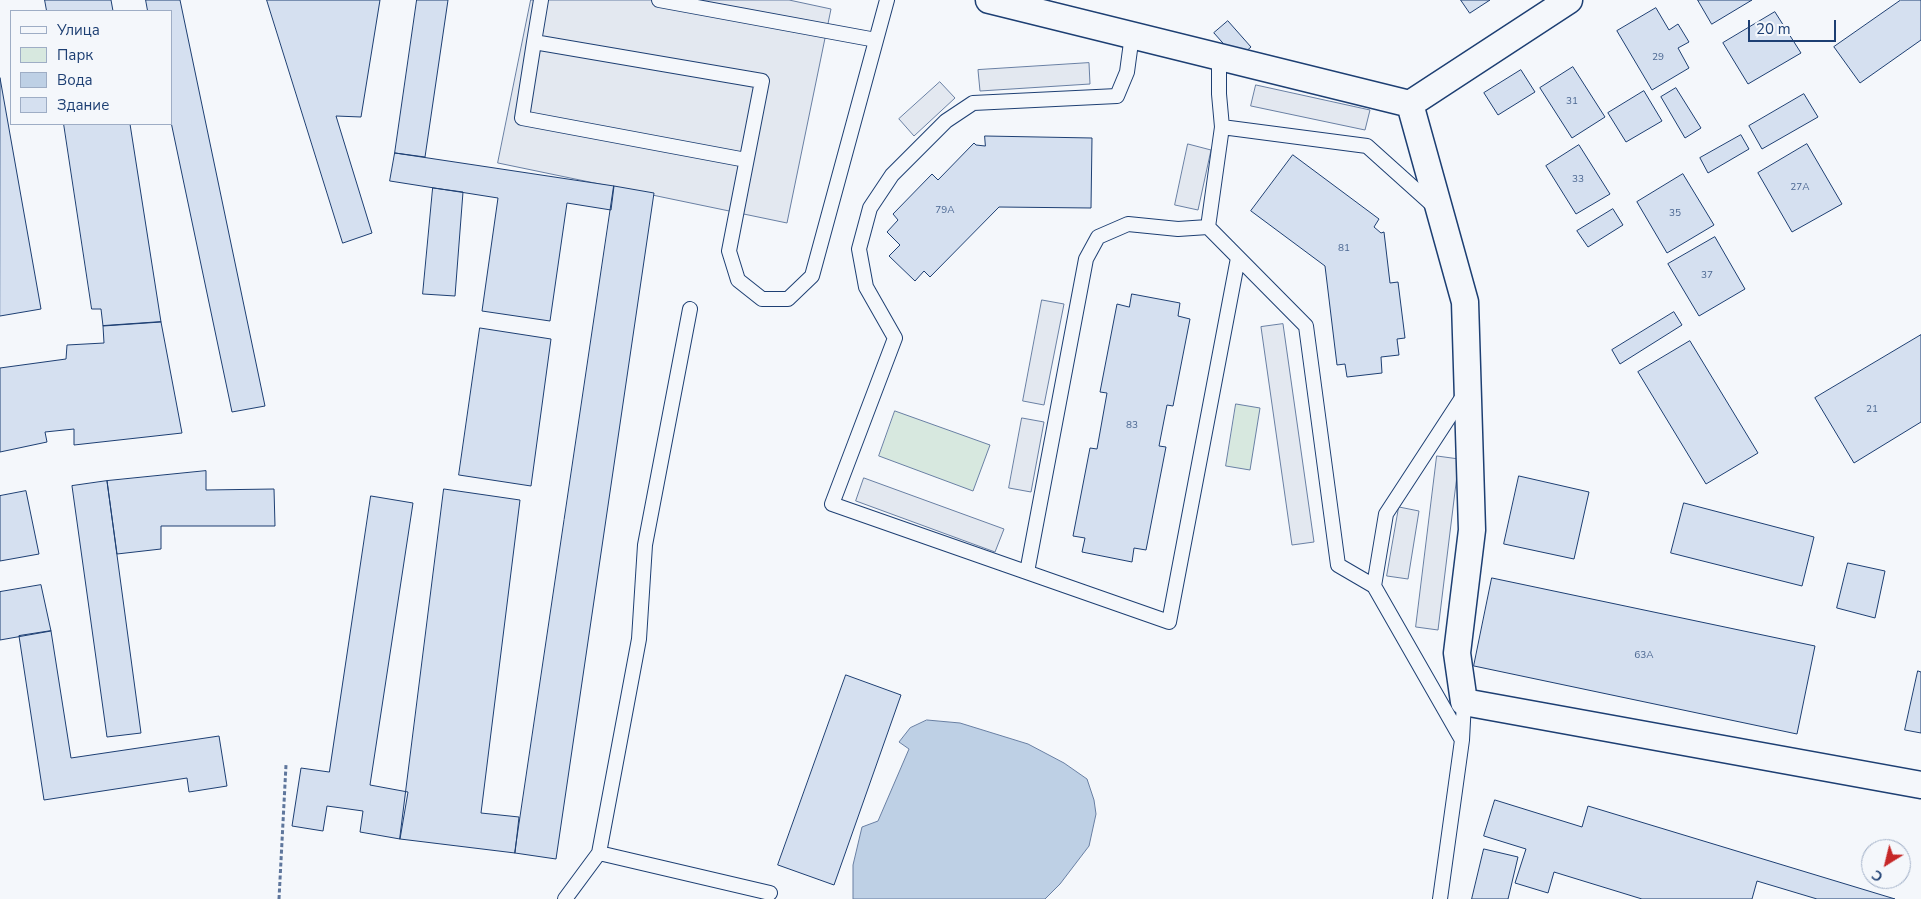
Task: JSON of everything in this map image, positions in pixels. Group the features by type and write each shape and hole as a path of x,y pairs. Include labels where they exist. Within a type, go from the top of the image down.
{"street":[{"path":"989,0 1410,104 1569,0"},
{"path":"1410,104 1465,302 1472,530 1457,653 1464,702 1921,786"}],"lane":[{"path":"541,0 522,118 746,160"},
{"path":"659,0 876,40"},
{"path":"534,42 762,80 729,251 738,280 744,285 762,299 788,300 812,276 887,0"},
{"path":"1132,35 1128,72 1117,96 974,103 946,121 892,175 870,208 859,249 866,287 895,338 832,504 1169,622 1238,258"},
{"path":"1208,227 1222,127 1219,94 1219,56"},
{"path":"1222,127 1367,146 1440,212"},
{"path":"1027,572 1086,259 1098,237 1128,224 1178,229 1208,227 1306,326 1338,565 1374,586 1462,740"},
{"path":"565,899 599,852 639,639 645,545 690,309"},
{"path":"1374,586 1386,514 1468,389"},
{"path":"1440,899 1462,740 1464,702"},
{"path":"599,852 770,893"}],"path":[{"path":"279,899 286,764"}],"green space":[{"path":"1236,404 1260,408 1250,470 1226,466"},
{"path":"895,411 990,445 973,491 879,456"}],"shaded area":[{"path":"531,0 789,0 831,9 787,223 498,163"},
{"path":"1089,63 1090,84 980,91 978,70"},
{"path":"940,82 955,98 914,136 899,119"},
{"path":"1256,85 1370,110 1365,130 1251,106"},
{"path":"1188,144 1211,150 1198,210 1175,205"},
{"path":"1042,300 1064,304 1044,405 1023,401"},
{"path":"1283,324 1314,542 1292,545 1261,327"},
{"path":"1022,418 1044,422 1031,492 1009,488"},
{"path":"1437,456 1459,459 1438,630 1416,627"},
{"path":"864,478 1004,529 995,552 856,501"},
{"path":"1399,507 1419,511 1408,579 1387,576"}],"water":[{"path":"927,720 960,723 1028,744 1064,763 1087,779 1094,800 1096,814 1089,846 1060,884 1045,899 853,899 853,865 862,827 878,821 909,749 899,742 910,728"}],"building":[{"path":"45,0 111,0 113,10 47,10"},
{"path":"146,0 180,0 265,406 232,412 172,125 172,10 148,10"},
{"path":"267,0 380,0 361,117 336,116 372,233 343,243"},
{"path":"417,0 448,0 425,157 395,153"},
{"path":"1461,0 1490,0 1470,13"},
{"path":"1698,0 1752,0 1712,24"},
{"path":"1901,0 1921,0 1921,40 1860,83 1834,47"},
{"path":"1656,8 1669,30 1678,24 1689,42 1678,48 1689,68 1652,90 1617,31"},
{"path":"1775,12 1801,53 1748,84 1723,43"},
{"path":"1228,21 1251,47 1237,59 1214,33"},
{"path":"1573,67 1605,117 1572,138 1540,88"},
{"path":"1521,70 1535,92 1498,115 1484,93"},
{"path":"0,78 41,309 0,316"},
{"path":"1676,88 1701,128 1685,138 1661,97"},
{"path":"1644,91 1662,121 1626,142 1608,113"},
{"path":"1804,94 1818,117 1762,149 1749,126"},
{"path":"64,125 130,125 161,322 103,326 101,309 92,309"},
{"path":"1741,135 1749,149 1708,173 1700,158"},
{"path":"985,136 1092,138 1091,208 999,207 930,277 924,271 915,281 889,256 900,245 887,232 898,220 893,214 932,174 938,180 974,143 985,146"},
{"path":"1807,144 1842,204 1792,232 1758,173"},
{"path":"1579,145 1610,194 1576,214 1546,166"},
{"path":"395,153 614,186 611,210 567,203 550,321 482,311 498,198 390,181"},
{"path":"1293,155 1379,219 1374,227 1381,233 1384,232 1390,283 1398,282 1405,338 1397,339 1399,355 1381,357 1382,373 1347,377 1345,364 1337,365 1325,266 1251,211"},
{"path":"1683,174 1714,225 1667,253 1637,202"},
{"path":"614,186 654,193 556,859 515,853"},
{"path":"433,188 463,192 455,296 423,294"},
{"path":"1613,209 1623,225 1588,247 1577,231"},
{"path":"1715,237 1745,289 1699,316 1668,264"},
{"path":"1132,294 1180,303 1178,316 1190,319 1173,406 1167,405 1159,446 1166,447 1146,550 1134,548 1132,562 1082,552 1085,538 1073,536 1090,448 1097,449 1107,393 1100,392 1117,304 1129,307"},
{"path":"1674,312 1682,325 1620,364 1612,350"},
{"path":"161,322 182,433 74,445 74,429 45,432 47,442 0,452 0,368 66,359 67,345 104,343 103,326"},
{"path":"480,328 551,339 531,486 459,475"},
{"path":"1921,335 1921,422 1854,463 1815,398"},
{"path":"1690,341 1758,453 1706,484 1638,372"},
{"path":"206,471 206,490 274,489 275,526 161,526 161,549 117,554 107,481"},
{"path":"1519,476 1589,492 1574,559 1504,544"},
{"path":"107,481 141,733 107,737 72,486"},
{"path":"444,489 520,500 481,813 519,817 515,853 400,839"},
{"path":"26,491 39,554 0,561 0,496"},
{"path":"371,496 413,503 370,785 408,792 400,839 360,832 363,811 327,806 323,831 292,826 301,768 329,772"},
{"path":"1684,503 1814,537 1802,586 1671,553"},
{"path":"1848,563 1885,571 1875,618 1837,608"},
{"path":"1492,578 1815,646 1797,734 1474,666"},
{"path":"41,585 51,631 0,640 0,592"},
{"path":"51,631 71,758 219,736 227,786 189,792 187,778 44,800 19,636"},
{"path":"1918,671 1921,672 1921,733 1905,730"},
{"path":"846,675 901,695 834,885 778,865"},
{"path":"1495,800 1582,827 1588,806 1895,899 1817,899 1757,881 1752,899 1642,899 1554,872 1548,893 1515,883 1526,849 1484,836"},
{"path":"1484,849 1518,857 1508,899 1472,899"}]}
